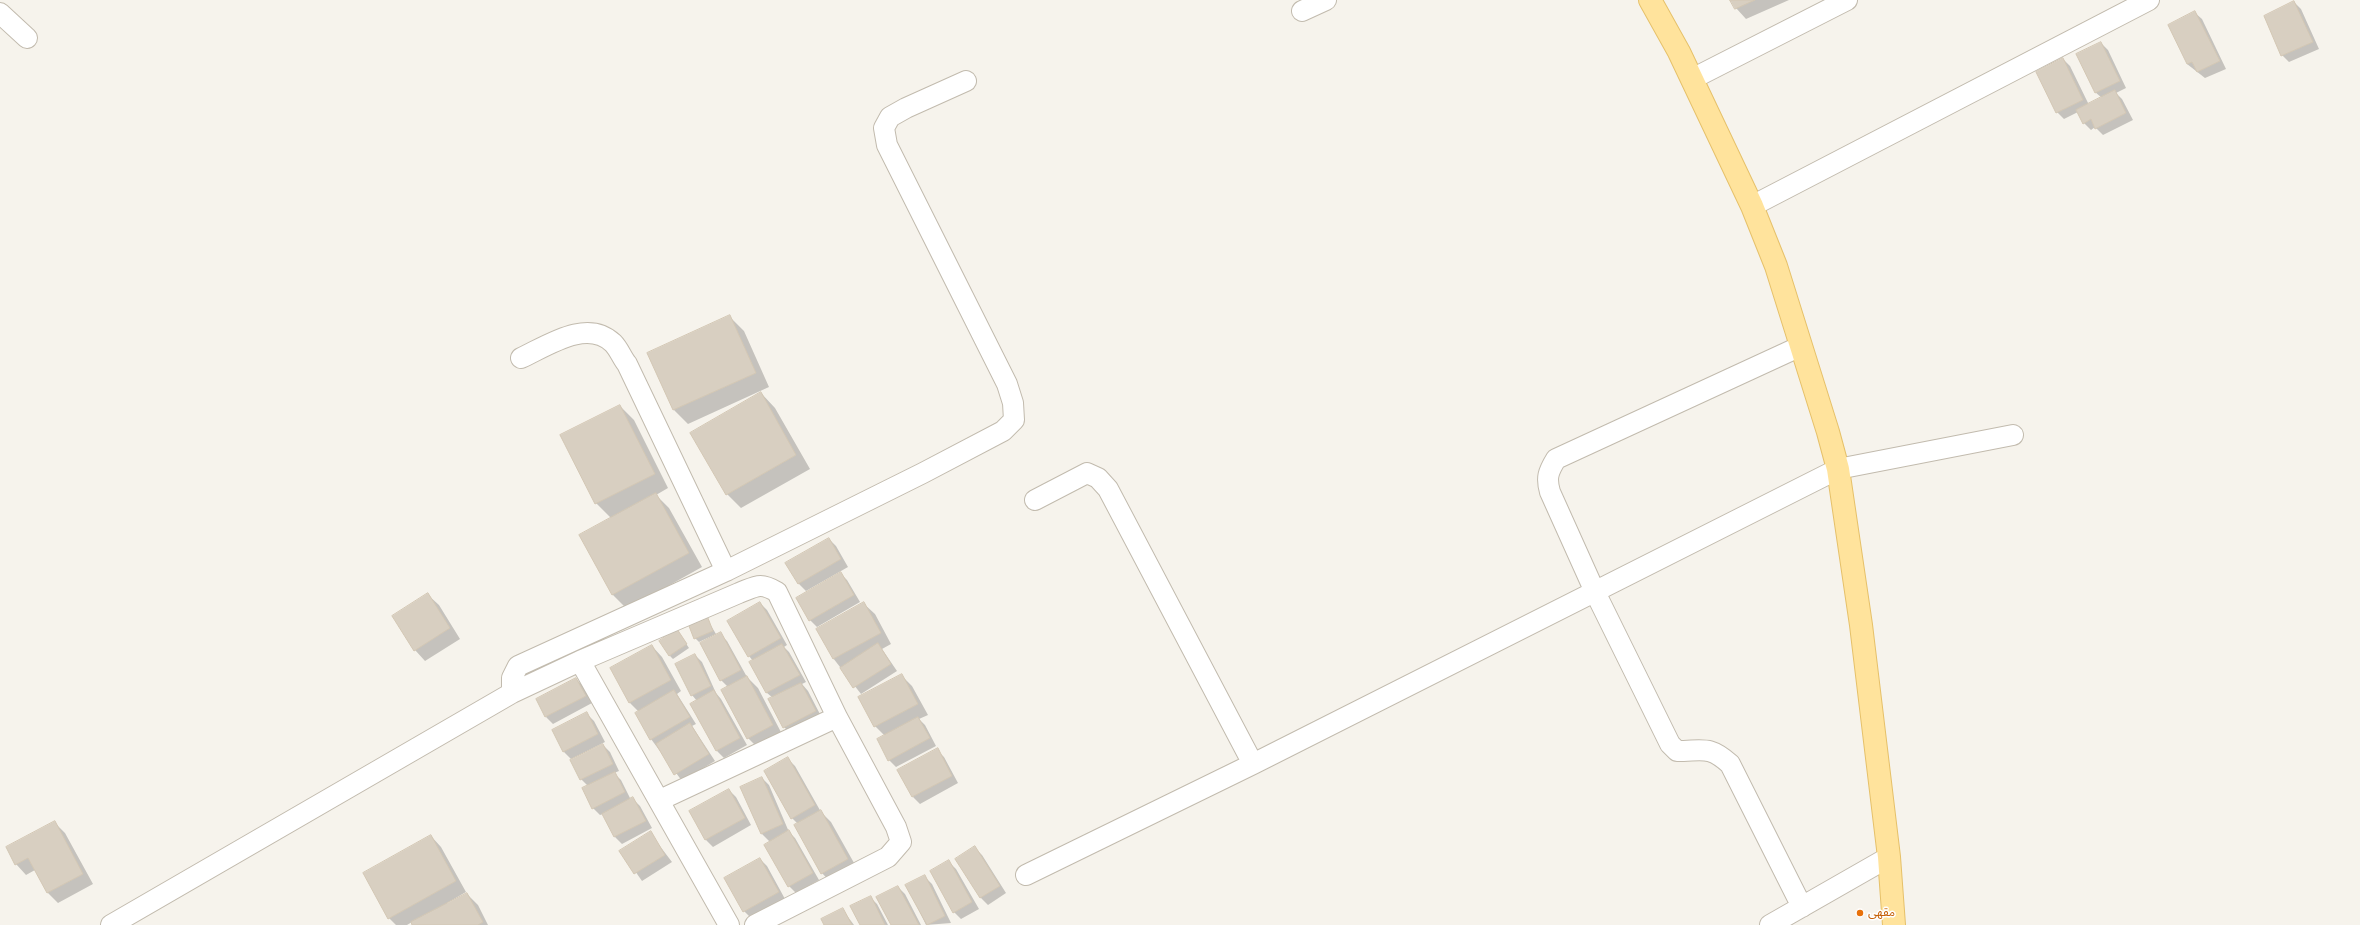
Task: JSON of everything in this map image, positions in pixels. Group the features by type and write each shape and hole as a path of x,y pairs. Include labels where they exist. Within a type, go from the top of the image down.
{"main road":[{"path":"1650,0 1692,79 1752,206 1776,266 1838,469 1861,625 1889,857 1894,925"}],"street":[{"path":"1302,11 1326,0"},
{"path":"1692,79 1847,0"},
{"path":"1752,206 2149,0"},
{"path":"0,13 27,38"},
{"path":"512,693 512,678 518,666 726,570 923,473 1002,431 1014,420 1013,403 1007,384 887,145 884,128 890,117 906,108 966,81"},
{"path":"521,358 577,332 596,334 613,343 627,364 726,570"},
{"path":"1801,346 1556,459 1549,470 1547,478 1550,492 1595,592 1670,744 1677,751 1701,749 1718,753 1730,764 1802,907"},
{"path":"1026,875 1253,764 1838,469 2013,435"},
{"path":"1035,500 1087,473 1098,478 1108,489 1253,764"},
{"path":"111,925 512,693 580,660 759,585 766,586 777,592 837,718 896,827 901,842 888,857 755,925"},
{"path":"580,660 729,925"},
{"path":"660,800 837,718"},
{"path":"1770,925 1889,857"}],"building":[{"path":"1730,0 1755,0 1735,9"},
{"path":"2294,1 2313,42 2281,56 2264,16"},
{"path":"2195,11 2220,61 2197,72 2192,62 2187,64 2168,25"},
{"path":"2101,42 2120,81 2095,93 2076,54"},
{"path":"2063,58 2083,100 2056,113 2036,72"},
{"path":"2115,90 2126,113 2095,129 2091,119 2083,124 2076,110"},
{"path":"730,315 756,373 673,410 647,353"},
{"path":"761,392 796,455 726,495 690,433"},
{"path":"620,405 655,474 595,504 560,435"},
{"path":"656,493 689,553 612,595 579,535"},
{"path":"829,538 841,559 798,584 785,563"},
{"path":"841,572 854,595 809,621 796,598"},
{"path":"428,593 450,628 414,651 392,616"},
{"path":"760,602 781,638 748,657 727,621"},
{"path":"864,602 881,633 833,659 816,629"},
{"path":"708,618 713,631 694,639 689,626"},
{"path":"677,629 687,644 669,656 659,641"},
{"path":"721,632 741,670 720,681 700,643"},
{"path":"878,643 891,664 853,688 840,668"},
{"path":"782,644 800,675 766,693 749,662"},
{"path":"652,645 671,680 629,703 610,668"},
{"path":"695,654 711,686 691,696 675,664"},
{"path":"902,674 918,704 874,727 858,697"},
{"path":"747,676 773,725 747,739 721,690"},
{"path":"576,678 586,696 545,717 536,699"},
{"path":"801,683 816,711 783,728 768,699"},
{"path":"674,690 690,717 650,740 635,713"},
{"path":"714,690 740,738 716,751 690,704"},
{"path":"587,712 598,734 563,752 552,730"},
{"path":"918,717 930,738 888,761 877,739"},
{"path":"690,723 709,754 674,775 656,744"},
{"path":"603,744 613,764 580,780 570,760"},
{"path":"938,748 952,776 912,797 897,770"},
{"path":"788,757 815,805 791,819 764,771"},
{"path":"615,772 625,792 592,809 582,788"},
{"path":"762,777 783,824 761,834 740,787"},
{"path":"729,789 745,818 705,840 689,811"},
{"path":"633,797 646,821 614,837 602,814"},
{"path":"821,810 848,859 821,874 794,825"},
{"path":"55,821 83,874 47,893 28,858 15,865 6,847"},
{"path":"789,830 813,873 788,887 764,845"},
{"path":"651,831 665,855 634,874 619,851"},
{"path":"431,835 456,881 388,919 363,873"},
{"path":"975,846 1000,886 980,898 955,859"},
{"path":"760,858 779,892 743,912 724,878"},
{"path":"949,860 972,902 953,913 930,871"},
{"path":"925,875 945,916 927,925 905,885"},
{"path":"898,886 919,925 891,925 876,897"},
{"path":"467,893 483,922 478,925 412,925 411,922"},
{"path":"871,896 885,925 860,925 850,906"},
{"path":"843,908 852,925 824,925 821,919"}],"place":[{"name":"مقهى","path":"1860,913"}]}
